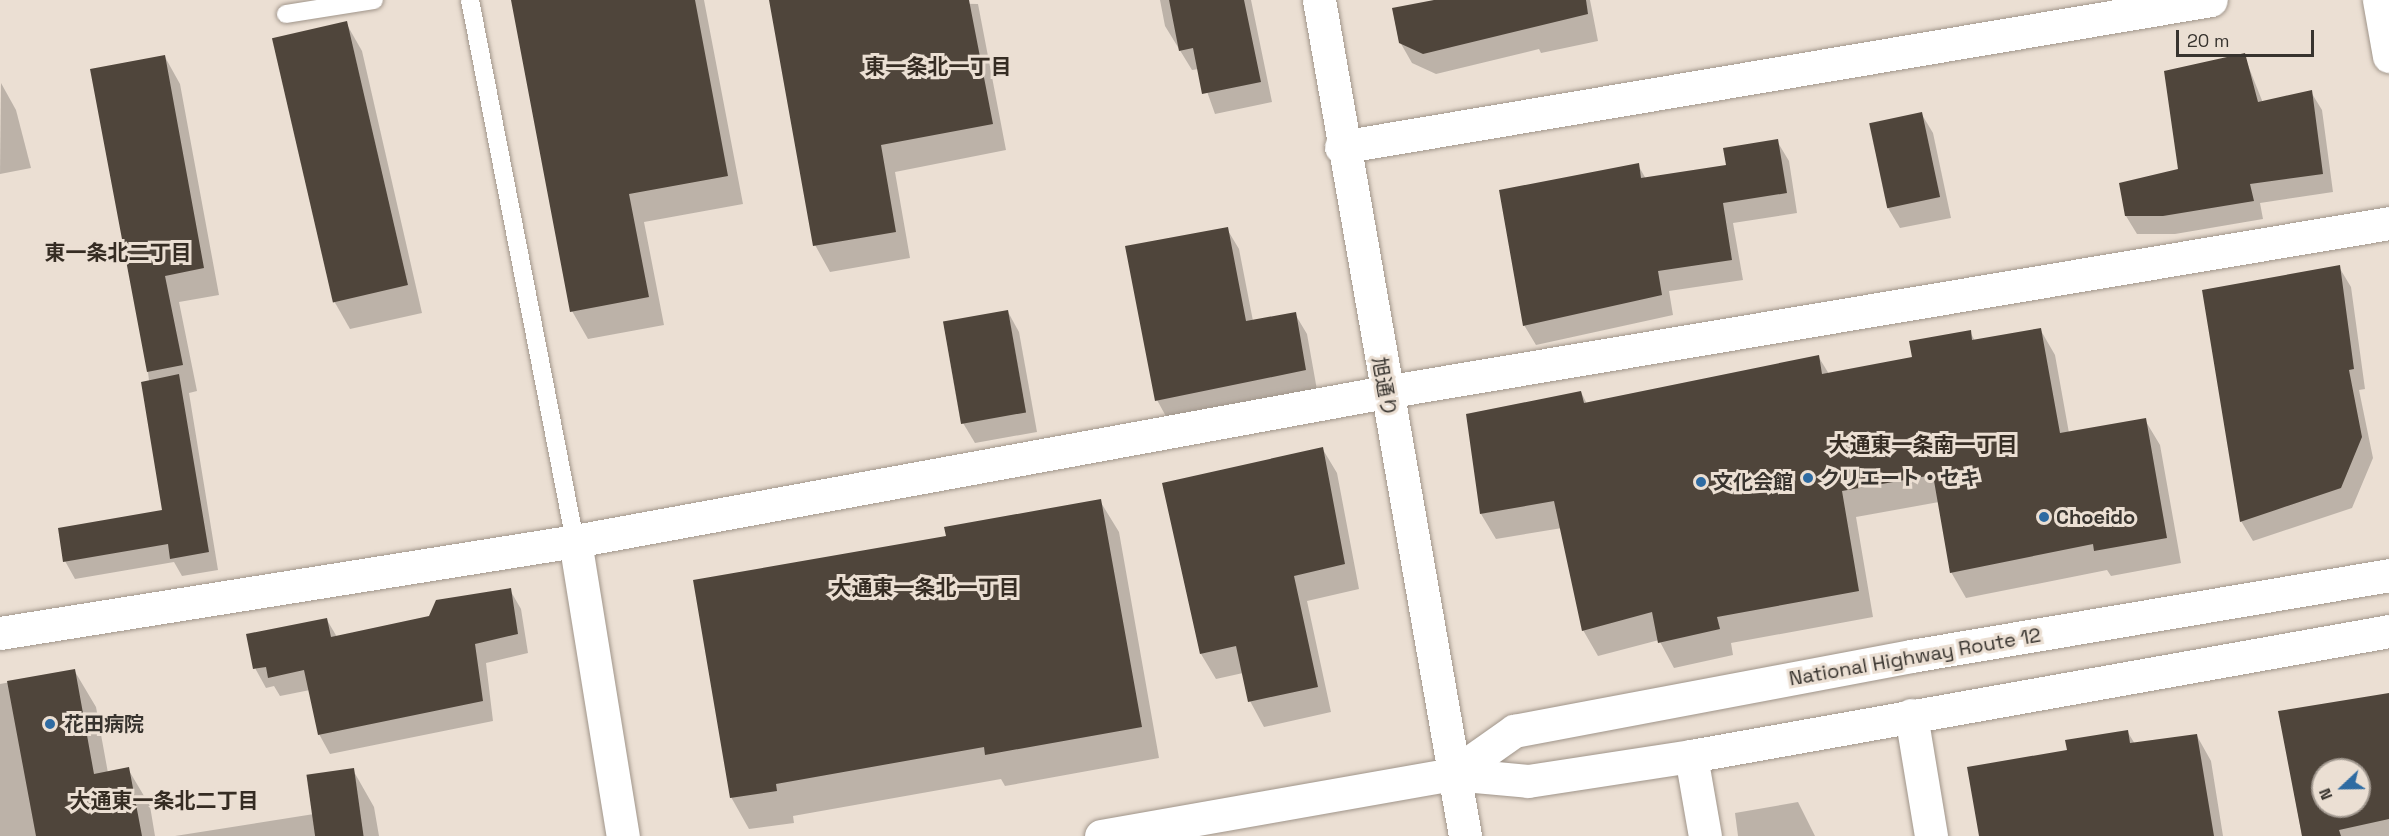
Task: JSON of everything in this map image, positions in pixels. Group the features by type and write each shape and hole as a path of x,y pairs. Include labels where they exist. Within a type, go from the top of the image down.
{"main road":[{"name":"旭通り","path":"1319,0 1341,147 1465,836"},
{"path":"1341,147 2211,0"},
{"path":"2379,0 2389,56"},
{"path":"0,633 575,541 1385,392 2389,223"},
{"path":"575,541 623,836"},
{"name":"National Highway Route 12","path":"1454,774 1514,731 1911,656 2389,575"},
{"name":"National Highway Route 12","path":"1101,836 1454,774 1528,781 1691,756 2389,631"},
{"path":"1911,715 1931,836"},
{"path":"1691,756 1705,836"}],"lane":[{"path":"286,14 374,0"},
{"path":"470,0 575,541"}],"building":[{"path":"511,0 695,0 728,176 629,194 649,297 570,312"},
{"path":"769,0 969,0 993,124 881,145 896,232 813,246"},
{"path":"1169,0 1244,0 1261,82 1202,94 1193,48 1179,51"},
{"path":"1434,0 1586,0 1588,14 1423,54 1399,43 1392,8"},
{"path":"347,21 408,285 333,302 272,38"},
{"path":"2245,53 2258,102 2312,90 2323,174 2250,184 2254,201 2163,216 2125,216 2119,183 2178,169 2164,71"},
{"path":"165,55 204,268 165,276 183,365 147,372 90,69"},
{"path":"1922,112 1940,197 1887,208 1869,123"},
{"path":"1778,139 1787,193 1723,203 1732,260 1658,271 1662,295 1523,326 1499,190 1639,163 1641,178 1726,165 1723,148"},
{"path":"1228,227 1246,321 1296,312 1306,370 1155,401 1125,246"},
{"path":"2340,265 2354,369 2349,370 2362,437 2341,488 2240,522 2202,290"},
{"path":"1008,310 1026,412 961,424 943,321"},
{"path":"2041,328 2060,433 2146,418 2167,538 2094,551 2093,544 1950,573 1933,475 1842,491 1859,591 1717,617 1720,629 1658,643 1652,612 1582,631 1554,501 1480,514 1466,414 1581,391 1584,403 1819,355 1822,374 1912,357 1909,341 1971,330 1972,340"},
{"path":"179,374 209,552 170,559 168,544 63,562 58,528 162,510 141,382"},
{"path":"1323,447 1345,564 1294,576 1318,687 1248,702 1236,646 1200,654 1162,483"},
{"path":"1101,499 1142,727 985,755 984,747 776,784 777,791 730,798 693,580 946,536 944,527"},
{"path":"511,588 518,634 475,644 483,701 318,735 304,670 268,678 266,667 253,669 246,634 327,618 331,637 429,616 436,600"},
{"name":"花田病院","path":"75,669 94,774 129,767 142,836 36,836 7,681"},
{"path":"2389,693 2389,819 2339,830 2341,836 2302,836 2278,711"},
{"path":"2128,730 2130,743 2197,734 2214,836 1979,836 1967,767 2067,750 2065,740"},
{"path":"354,768 364,836 315,836 306,775"}],"place":[{"name":"クリエート・セキ","path":"1808,478"},
{"name":"文化会館","path":"1701,482"},
{"name":"Choeido","path":"2044,517"},
{"name":"花田病院","path":"50,724"}],"district":[{"name":"東一条北一丁目","path":"938,67"},
{"name":"東一条北二丁目","path":"118,253"},
{"name":"大通東一条南一丁目","path":"1923,445"},
{"name":"大通東一条北一丁目","path":"925,588"},
{"name":"大通東一条北二丁目","path":"164,801"}]}
